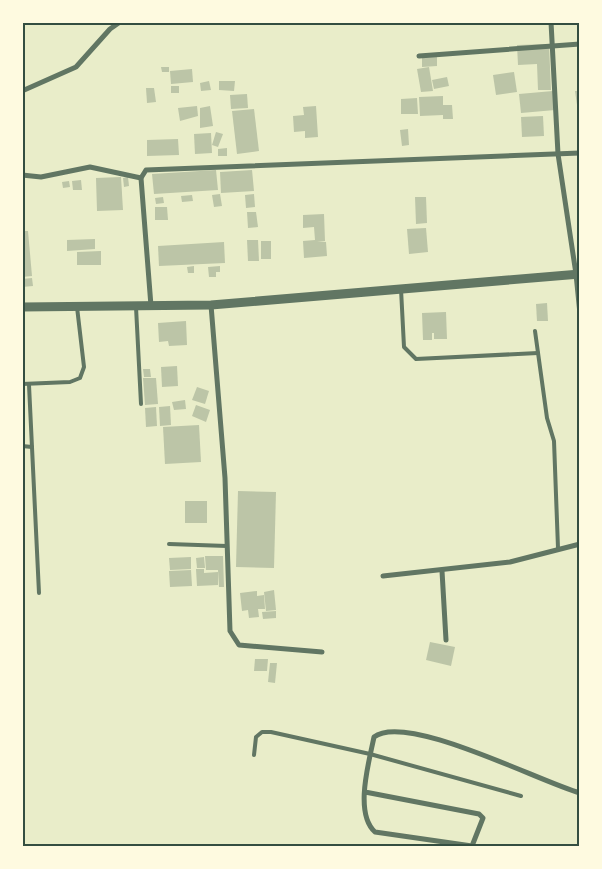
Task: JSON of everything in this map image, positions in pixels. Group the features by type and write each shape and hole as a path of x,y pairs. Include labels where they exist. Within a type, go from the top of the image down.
{"street":[{"path":"22,91 76,67 110,29 120,22"},
{"path":"551,22 558,154 578,274 580,314"},
{"path":"418,56 580,44"},
{"path":"151,307 141,178 146,170 580,153"},
{"path":"22,175 41,177 90,167 141,178"},
{"path":"22,307 211,305 578,274"},
{"path":"211,305 225,478 230,631 239,645 322,652"},
{"path":"383,576 510,562 558,548 580,544"},
{"path":"442,571 446,640"},
{"path":"365,792 473,812 483,818 472,846 375,832 368,826 363,811 365,792 370,754 374,737 384,731 436,737 580,793"}],"lane":[{"path":"401,289 404,347 416,359 538,353"},
{"path":"136,306 141,404"},
{"path":"22,384 70,382 80,378 84,367 77,307"},
{"path":"535,331 547,418 554,441 558,548"},
{"path":"29,385 40,593"},
{"path":"22,446 32,447"},
{"path":"169,544 227,546"},
{"path":"254,755 256,737 262,732 370,754 521,796"}],"building":[{"path":"549,44 551,90 538,90 537,64 518,65 517,45"},
{"path":"422,57 437,57 437,66 422,67"},
{"path":"161,67 169,67 169,72 162,72"},
{"path":"429,67 433,91 421,92 417,69"},
{"path":"192,69 193,82 171,84 170,71"},
{"path":"514,72 517,92 496,95 493,75"},
{"path":"447,77 449,86 434,89 432,80"},
{"path":"209,81 211,90 201,91 200,83"},
{"path":"219,81 235,81 234,91 219,90"},
{"path":"171,86 179,86 179,93 171,93"},
{"path":"146,88 154,88 156,102 147,103"},
{"path":"553,91 555,110 521,113 519,94"},
{"path":"575,91 580,91 580,112 578,112"},
{"path":"247,94 248,108 231,109 230,95"},
{"path":"443,96 443,105 452,105 453,119 443,119 443,115 420,116 419,97"},
{"path":"417,98 418,114 401,114 401,99"},
{"path":"197,106 198,116 180,121 178,108"},
{"path":"210,106 213,126 200,128 200,108"},
{"path":"316,106 318,137 305,138 305,131 294,132 293,116 304,115 303,107"},
{"path":"254,109 259,151 237,154 232,111"},
{"path":"543,116 544,136 522,137 521,117"},
{"path":"408,129 409,145 402,146 400,130"},
{"path":"216,132 223,134 218,147 212,145"},
{"path":"211,133 212,153 195,154 194,134"},
{"path":"178,139 179,155 147,156 147,140"},
{"path":"227,148 227,156 218,156 218,149"},
{"path":"216,170 218,190 154,194 152,174"},
{"path":"252,170 254,191 221,193 220,172"},
{"path":"121,177 123,210 97,211 96,178"},
{"path":"128,177 129,186 124,187 123,178"},
{"path":"81,180 82,190 73,190 72,181"},
{"path":"69,181 70,187 63,188 62,182"},
{"path":"220,194 222,206 214,207 212,195"},
{"path":"254,194 255,207 246,208 245,195"},
{"path":"192,195 193,201 182,202 181,196"},
{"path":"163,197 164,203 156,204 155,198"},
{"path":"415,197 426,197 427,223 416,224"},
{"path":"155,207 167,207 168,220 155,220"},
{"path":"247,212 256,212 258,227 248,228"},
{"path":"324,214 325,241 317,241 326,242 327,256 304,258 303,241 315,240 314,227 303,228 303,215"},
{"path":"426,228 428,252 409,254 407,229"},
{"path":"22,231 28,231 32,276 22,277"},
{"path":"95,239 95,249 67,251 67,240"},
{"path":"247,240 258,240 259,261 248,261"},
{"path":"261,241 271,241 271,259 261,259"},
{"path":"224,242 225,263 159,266 158,246"},
{"path":"101,251 101,265 77,265 77,252"},
{"path":"194,266 194,273 188,273 187,267"},
{"path":"220,266 220,272 216,272 216,277 209,277 208,267"},
{"path":"32,278 33,286 22,287 22,279"},
{"path":"547,303 548,321 537,321 536,304"},
{"path":"446,312 447,339 434,339 434,333 432,333 432,340 423,340 422,313"},
{"path":"186,321 187,345 169,346 168,341 159,342 158,323"},
{"path":"177,366 178,386 162,387 161,367"},
{"path":"143,369 150,369 151,377 144,377"},
{"path":"143,378 156,378 158,404 145,405"},
{"path":"197,387 209,391 205,404 192,400"},
{"path":"185,400 186,409 174,410 172,402"},
{"path":"196,405 210,410 206,422 192,416"},
{"path":"170,406 171,425 160,426 159,407"},
{"path":"156,407 157,426 146,427 145,408"},
{"path":"199,425 201,462 165,464 163,427"},
{"path":"238,491 276,492 274,568 236,567"},
{"path":"185,501 207,501 207,523 185,523"},
{"path":"205,556 223,556 224,587 219,587 218,570 206,570"},
{"path":"191,557 191,569 170,570 169,558"},
{"path":"204,557 205,568 197,568 196,558"},
{"path":"196,569 204,569 204,573 218,572 218,585 197,586"},
{"path":"191,570 192,586 170,587 169,571"},
{"path":"274,590 276,610 266,611 264,592"},
{"path":"257,591 257,596 264,595 265,609 258,609 259,617 249,618 248,610 242,611 240,593"},
{"path":"276,611 276,618 263,619 262,612"},
{"path":"430,642 455,647 451,666 426,660"},
{"path":"255,659 268,659 267,671 254,671"},
{"path":"270,663 277,663 275,683 268,682"}]}
